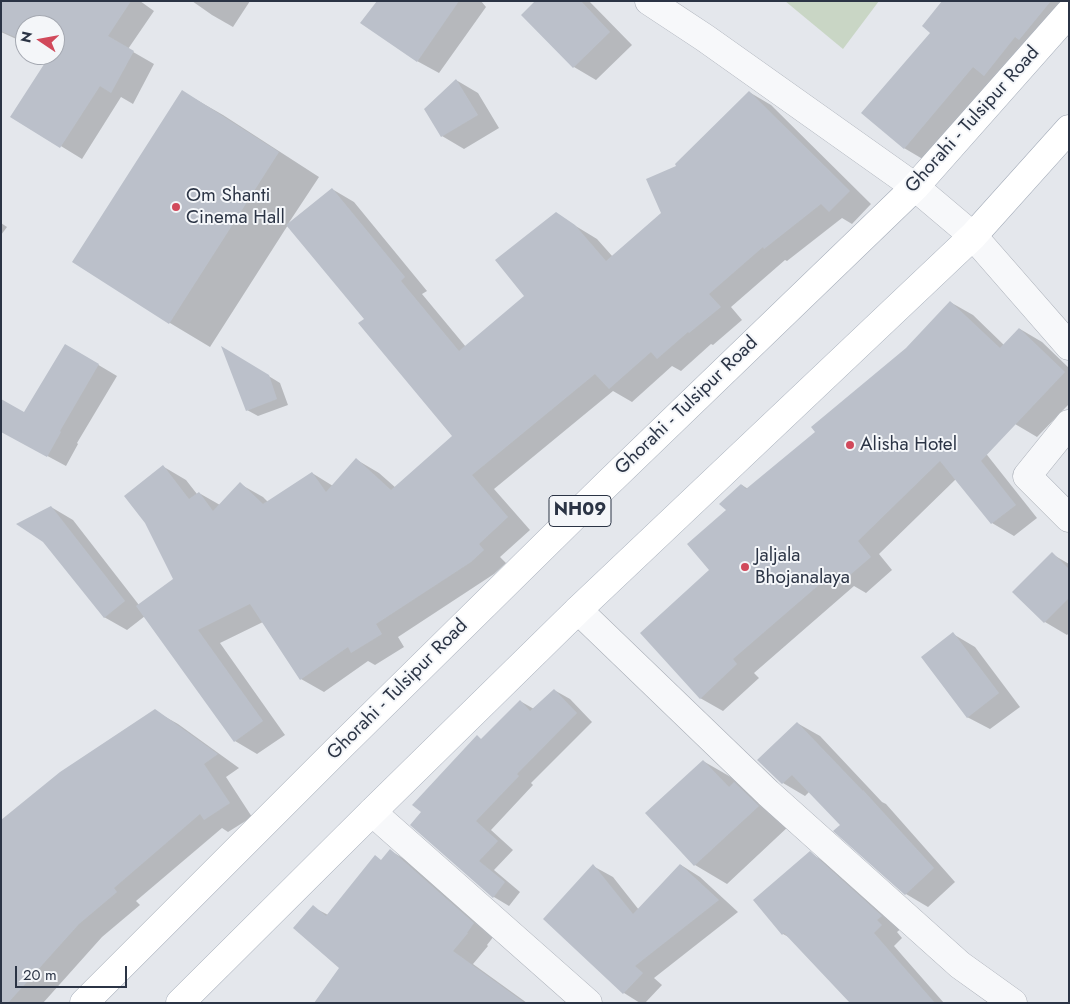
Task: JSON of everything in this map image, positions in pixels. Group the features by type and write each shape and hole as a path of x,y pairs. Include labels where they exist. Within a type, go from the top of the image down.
{"main road":[{"name":"Ghorahi - Tulsipur Road","path":"84,1003 606,484 915,187 1069,13"},
{"path":"180,1003 578,610 973,236 1069,130"}],"street":[{"path":"649,1 705,38 915,187 973,236 1069,346"},
{"path":"1069,424 1027,476 1069,518"},
{"path":"578,610 768,793 960,965 1013,1003"},
{"path":"372,812 588,1003"}],"green space":[{"path":"785,1 879,1 843,49"}],"building":[{"path":"1,1 131,1 108,36 134,51 111,93 100,86 60,148 10,117 44,65 65,65 65,15 15,15 15,37 1,31"},
{"path":"377,1 459,1 417,62 360,23"},
{"path":"535,1 581,1 610,32 573,68 521,15"},
{"path":"942,1 1051,1 1019,40 1015,37 984,76 973,67 904,149 861,113 930,33 922,26"},
{"path":"456,79 478,115 441,137 424,109"},
{"name":"Om Shanti Cinema Hall","path":"182,90 279,152 169,324 72,262"},
{"path":"749,91 850,191 829,212 821,204 764,249 763,247 709,294 721,307 657,359 651,352 609,389 595,374 472,475 508,517 479,544 484,550 471,562 376,624 382,634 351,653 348,647 300,680 250,604 198,630 263,721 234,742 136,606 173,579 145,523 124,496 163,465 189,499 199,492 213,511 240,482 263,504 312,472 326,492 356,458 391,490 452,436 358,323 364,319 286,225 332,188 405,277 401,281 459,351 524,296 495,260 556,212 575,225 606,261 661,213 646,179 676,166 675,164"},
{"path":"950,301 1000,348 1019,328 1065,372 981,461 1016,505 991,524 940,461 858,541 871,557 843,581 835,571 733,659 737,664 700,699 640,633 709,570 687,544 726,510 719,504 741,484 746,489 815,432 811,427 906,348"},
{"path":"65,344 99,364 47,457 1,432 1,399 24,412"},
{"path":"221,346 269,375 277,399 246,411"},
{"path":"51,506 125,601 104,618 43,542 16,524"},
{"path":"1052,552 1069,569 1069,598 1044,623 1012,592"},
{"path":"953,632 999,693 967,718 921,657"},
{"path":"554,689 577,713 517,774 519,776 476,821 498,841 479,861 505,882 493,898 410,825 421,812 412,805 477,735 481,739 520,700 530,711"},
{"path":"155,709 218,754 204,764 230,803 204,820 200,814 114,888 117,892 79,924 8,1003 1,1003 1,820 60,772"},
{"path":"797,722 863,790 934,868 905,895 833,831 840,825 792,775 782,784 757,760"},
{"path":"703,760 729,787 734,782 759,806 694,866 645,813"},
{"path":"390,849 474,923 453,951 525,1003 314,1003 339,968 293,928 313,905 326,916 375,855 381,860"},
{"path":"810,851 882,916 877,920 882,925 874,933 935,1003 850,1003 784,933 782,935 753,900"},
{"path":"593,864 633,914 680,864 719,900 635,966 643,973 623,994 543,919"}],"place":[{"name":"Om Shanti Cinema Hall","path":"176,207"},
{"name":"Alisha Hotel","path":"850,445"},
{"name":"Jaljala Bhojanalaya","path":"745,567"}]}
